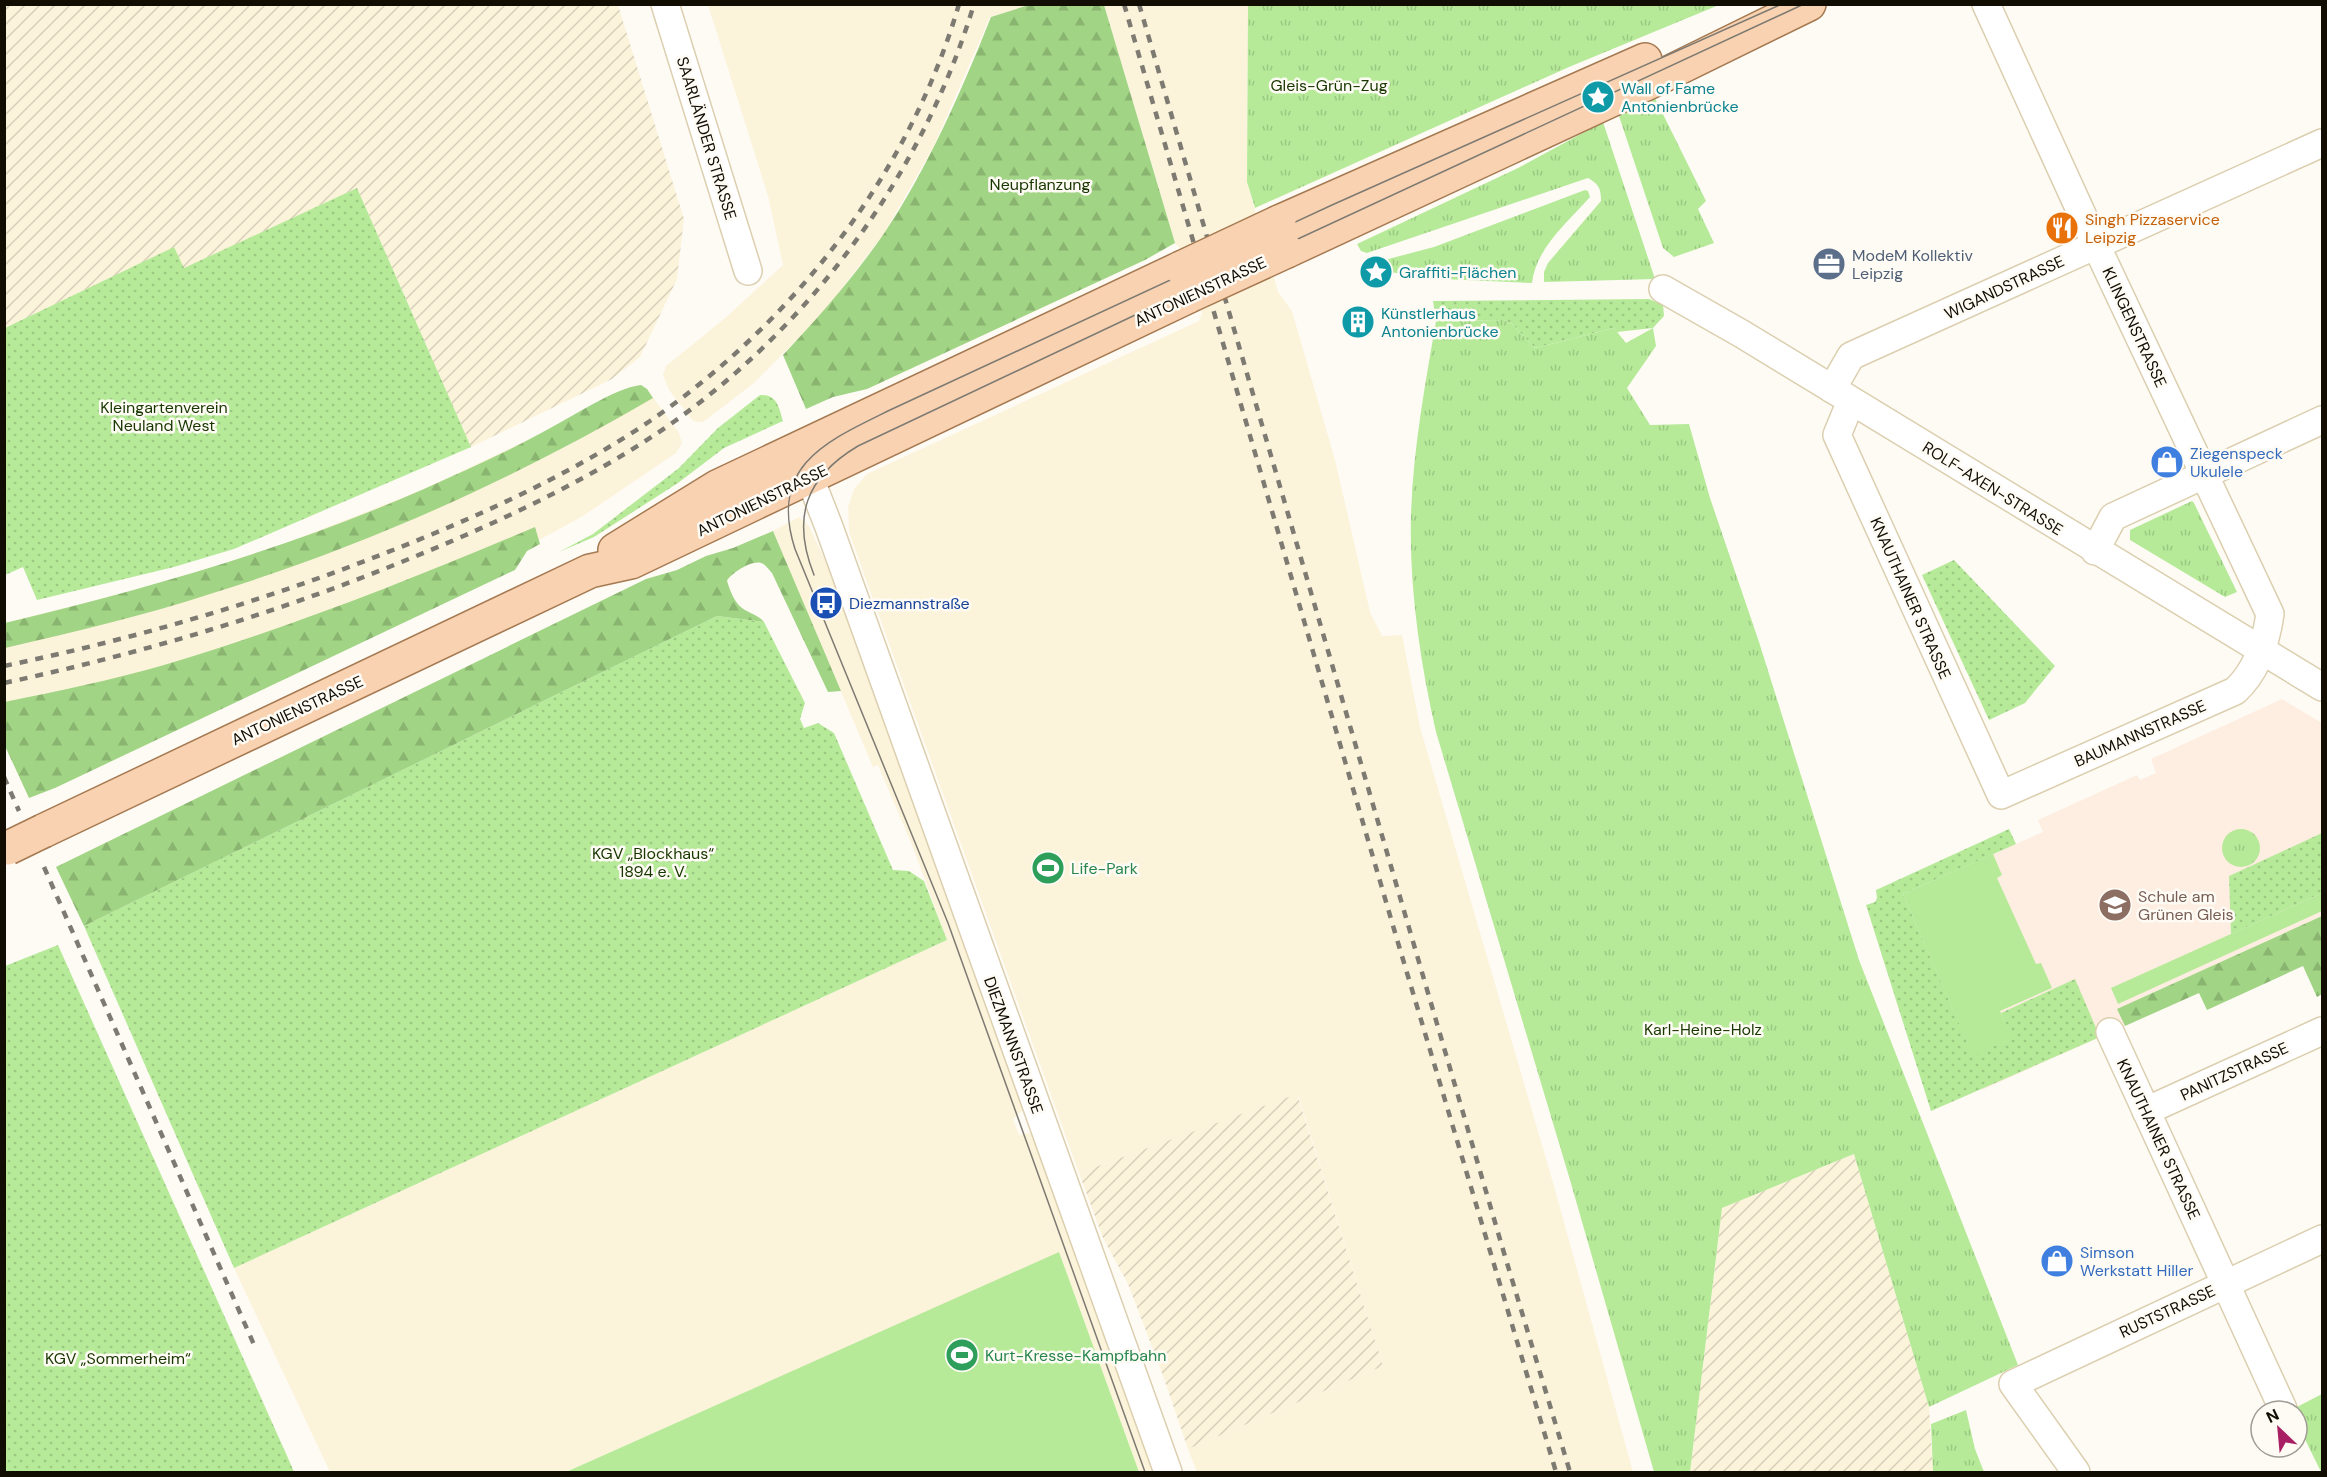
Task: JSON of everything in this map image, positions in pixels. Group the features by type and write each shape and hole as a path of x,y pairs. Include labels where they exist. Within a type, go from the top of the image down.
{"main road":[{"name":"ANTONIENSTRASSE","path":"1648,71 1774,4"},
{"name":"ANTONIENSTRASSE","path":"6,849 590,571 631,562 804,462 1283,236 1584,99 1809,4"}],"street":[{"name":"SAARLÄNDER STRASSE","path":"665,4 748,271"},
{"name":"KLINGENSTRASSE","path":"1986,4 2096,245 2270,614 2261,651"},
{"name":"WIGANDSTRASSE","path":"1841,395 1851,356 2322,143"},
{"name":"ROLF-AXEN-STRASSE","path":"1663,289 2261,651 2320,678"},
{"name":"KNAUTHAINER STRASSE","path":"1841,395 1837,435 2001,795"},
{"path":"2095,551 2113,517 2322,420"},
{"name":"DIEZMANNSTRASSE","path":"804,462 1168,1473"},
{"name":"BAUMANNSTRASSE","path":"2001,795 2235,691 2245,682 2261,651"},
{"name":"PANITZSTRASSE","path":"2146,1111 2322,1031"},
{"name":"KNAUTHAINER STRASSE","path":"2110,1032 2278,1399"},
{"name":"RUSTSTRASSE","path":"2076,1473 2013,1384 2322,1239"}],"shaded area":[{"path":"5,5 618,5 684,219 677,279 640,357 612,379 471,447 357,188 184,269 174,248 5,328"},
{"path":"708,5 1032,5 990,17 933,148 883,235 823,313 754,383 703,422 698,422 693,421 669,390 663,375 666,366 724,319 783,265 768,196"},
{"path":"1104,5 1248,5 1247,182 1278,292 1292,311 1335,460 1370,612 1382,636 1402,635 1420,727 1554,1186 1633,1472 1197,1472 1188,1449 1383,1366 1298,1095 1079,1173 849,532 848,507 854,489 867,474 1199,321 1202,314 1183,252 1175,243"},
{"path":"641,385 647,389 679,433 682,443 676,453 583,516 539,540 357,620 5,727 4,623 149,587 241,560 424,489 540,434 612,396"},
{"path":"799,517 809,526 849,612 901,754 896,757 925,829 1025,1108 1013,1119 1019,1135 1029,1133 1035,1135 1159,1472 1139,1472 1059,1253 566,1472 330,1472 234,1268 947,940 912,845 878,765 873,767 773,531"},
{"name":"Schule am Grünen Gleis","path":"2282,699 2322,723 2322,916 2118,1009 2125,1026 1982,1090 1973,1056 1903,894 2043,832 2038,820 2137,775 2140,780 2156,773 2151,759"},
{"path":"1297,1094 1383,1366 1188,1449 1128,1284 1103,1238 1079,1173"},
{"path":"1854,1154 1929,1407 1933,1472 1690,1472 1722,1208"}],"green space":[{"name":"Neupflanzung","path":"1032,4 1104,5 1175,243 1145,260 867,389 833,397 806,409 783,355 823,312 872,251 915,183 943,129 991,17"},
{"name":"Gleis-Grün-Zug","path":"1248,4 1719,5 1569,67 1255,208 1247,182"},
{"path":"1654,96 1706,201 1698,209 1714,243 1674,257 1663,248 1618,113"},
{"path":"1603,122 1655,279 1544,282 1544,272 1548,263 1601,201 1599,187 1588,178 1367,253 1361,251 1357,244 1518,168"},
{"name":"Kleingartenverein Neuland West","path":"357,188 471,447 234,549 174,567 37,600 23,567 5,575 5,328 174,247 184,268"},
{"path":"1585,190 1588,191 1590,197 1546,247 1535,270 1532,283 1421,278 1376,269 1377,262 1434,247"},
{"path":"1649,299 1663,305 1664,316 1653,328 1617,332 1614,328 1535,348 1512,324 1504,320 1436,321 1433,301"},
{"name":"Karl-Heine-Holz","path":"1504,320 1512,324 1535,348 1614,328 1626,343 1653,328 1656,346 1627,388 1650,425 1689,424 1710,498 1759,642 1859,960 2018,1365 1929,1407 1854,1154 1722,1208 1690,1472 1654,1472 1570,1180 1436,732 1417,624 1412,569 1412,491 1420,418 1436,321"},
{"path":"641,385 653,398 547,456 381,533 325,555 185,602 5,648 5,623 165,581 269,549 373,511 499,455 605,398 630,387"},
{"path":"760,395 774,399 783,421 724,448 678,483 594,537 559,552 593,534 679,468 718,428"},
{"path":"2192,501 2237,592 2225,597 2130,540 2130,530"},
{"path":"535,527 540,544 527,551 515,570 55,788 29,798 5,746 5,702 125,676 258,635 351,601"},
{"path":"773,531 841,691 828,692 772,573 762,564 752,563 737,571 727,581 739,605 764,622 717,616 84,926 56,867 646,579 677,570 706,556 733,548"},
{"path":"1954,560 2055,666 2025,703 1989,720 1922,575"},
{"name":"KGV „Blockhaus“ 1894 e. V.","path":"717,616 764,622 805,703 800,719 804,728 818,723 834,733 893,870 909,871 924,881 947,940 234,1268 84,926"},
{"path":"2009,829 2016,844 1903,894 1973,1055 2011,1038 2001,1013 2075,979 2100,1037 1931,1111 1866,905 1875,902 1876,890"},
{"path":"2241,829 2255,834 2260,848 2255,862 2241,867 2227,862 2222,848 2227,834"},
{"path":"2322,833 2322,893 2231,934 2229,876"},
{"path":"1993,854 2002,875 1997,878 2036,964 2041,963 2052,988 2000,1011 2012,1038 1973,1056 1903,894"},
{"path":"2322,893 2322,911 2118,1004 2111,988"},
{"path":"2322,916 2322,994 2317,997 2303,966 2207,1010 2199,993 2125,1026 2117,1009"},
{"name":"KGV „Sommerheim“","path":"58,945 294,1472 5,1472 5,966"},
{"name":"Kurt-Kresse-Kampfbahn","path":"1059,1252 1139,1472 566,1472"},
{"path":"2322,1394 2322,1472 2309,1448 2309,1401"},
{"path":"1966,1410 1975,1449 1984,1472 1933,1472 1931,1424"}],"tram line":[{"path":"1145,1472 948,923 795,549 789,520 790,496 797,476 809,460 825,445 890,410 1332,205 1782,4"},
{"path":"814,575 804,535 804,517 808,500 815,485 826,471 858,446 1804,4"}],"railway":[{"path":"4,666 97,645 189,620 370,559 514,498 583,462 650,421 703,382 752,338 798,290 840,239 878,184 910,127 938,66 959,4"},
{"path":"4,683 204,632 351,582 531,505 595,471 656,434 711,394 762,349 809,300 852,246 890,190 923,130 952,68 974,4"},
{"path":"1124,4 1396,936 1556,1472"},
{"path":"1139,4 1570,1472"},
{"path":"4,777 19,811"},
{"path":"44,867 255,1347"}],"place":[{"name":"Wall of Fame Antonienbrücke","path":"1598,97"},
{"name":"Singh Pizzaservice Leipzig","path":"2062,228"},
{"name":"ModeM Kollektiv Leipzig","path":"1829,264"},
{"name":"Graffiti-Flächen","path":"1376,272"},
{"name":"Künstlerhaus Antonienbrücke","path":"1358,322"},
{"name":"Ziegenspeck Ukulele","path":"2167,462"},
{"name":"Diezmannstraße","path":"826,603"},
{"name":"Life-Park","path":"1048,868"},
{"name":"Schule am Grünen Gleis","path":"2115,905"},
{"name":"Simson Werkstatt Hiller","path":"2057,1261"},
{"name":"Kurt-Kresse-Kampfbahn","path":"962,1355"}]}
